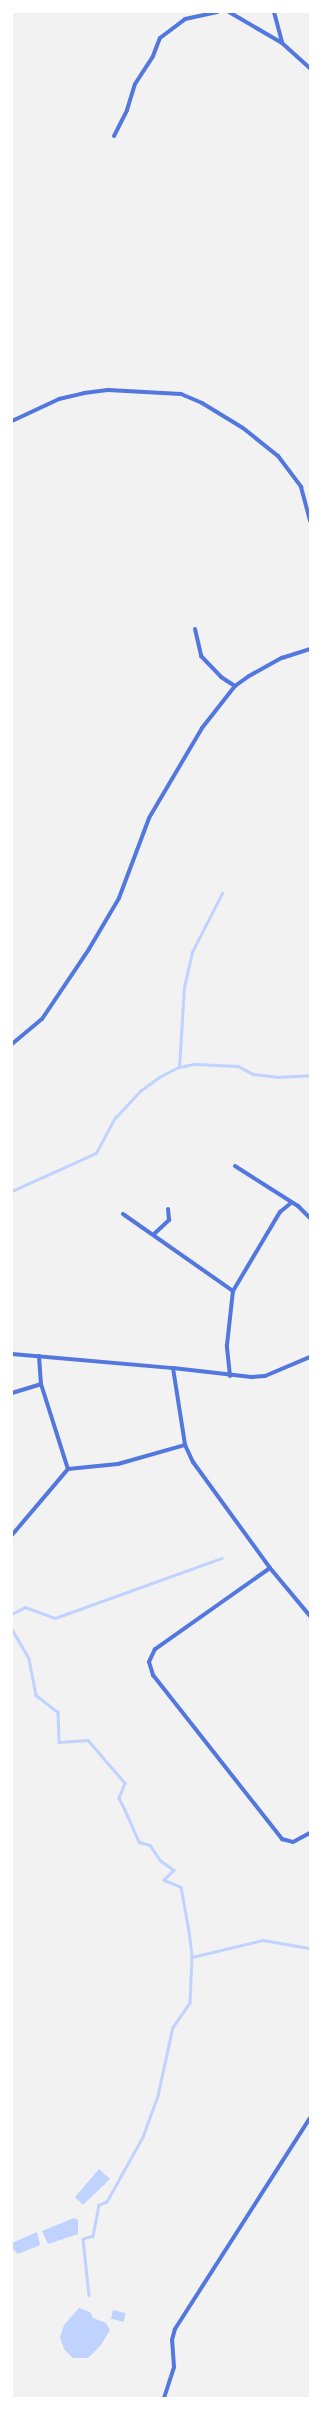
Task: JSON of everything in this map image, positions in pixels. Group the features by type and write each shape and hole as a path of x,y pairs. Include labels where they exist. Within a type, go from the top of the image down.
{"street":[{"path":"114,136 125,117 135,84 154,56 160,38 185,20 217,12"},
{"path":"229,12 282,42 310,68"},
{"path":"274,12 282,42"},
{"path":"12,421 59,399 84,393 108,390 181,394 202,403 242,428 278,456 300,487 310,520"},
{"path":"195,629 201,656 221,677 235,686"},
{"path":"12,1044 42,1019 89,949 119,898 149,818 175,770 202,728 235,686 264,666 282,658 310,649"},
{"path":"235,1166 290,1204 298,1206 310,1218"},
{"path":"230,1376 227,1345 233,1291 280,1212 290,1204"},
{"path":"154,1234 170,1220 168,1209"},
{"path":"123,1214 154,1234 233,1291"},
{"path":"12,1354 173,1368 230,1376 266,1376 310,1357"},
{"path":"39,1356 41,1384 68,1470"},
{"path":"173,1368 185,1446 204,1479 270,1568 310,1616"},
{"path":"12,1393 41,1384"},
{"path":"12,1535 68,1470 118,1464 185,1446"},
{"path":"270,1568 155,1649 149,1662 153,1675 282,1839 293,1842 310,1833"},
{"path":"164,2398 174,2368 172,2340 175,2329 310,2118"}],"water":[{"path":"99,2169 110,2179 83,2205 75,2197"},
{"path":"74,2218 78,2220 78,2234 48,2244 42,2231"},
{"path":"37,2232 40,2245 18,2254 12,2248 12,2243"},
{"path":"79,2308 90,2312 93,2318 106,2323 110,2330 101,2345 88,2358 73,2358 64,2349 60,2337 64,2325"},
{"path":"113,2310 126,2313 124,2322 111,2319"}],"waterway":[{"path":"179,1067 184,987 192,952 222,893"},
{"path":"12,1191 96,1153 115,1118 140,1091 159,1077 179,1067 195,1064 238,1066 253,1074 276,1077 310,1075"},
{"path":"12,1614 25,1607 55,1618 222,1558"},
{"path":"12,1629 29,1659 36,1695 58,1712 59,1742 88,1740 125,1783 119,1798 139,1842 150,1845 160,1860 174,1870 164,1880 181,1887 189,1931 192,1957 190,2003 173,2027 158,2096 143,2137 107,2202 99,2205 93,2236 83,2239 89,2295"},
{"path":"192,1957 263,1940 310,1948"}]}
